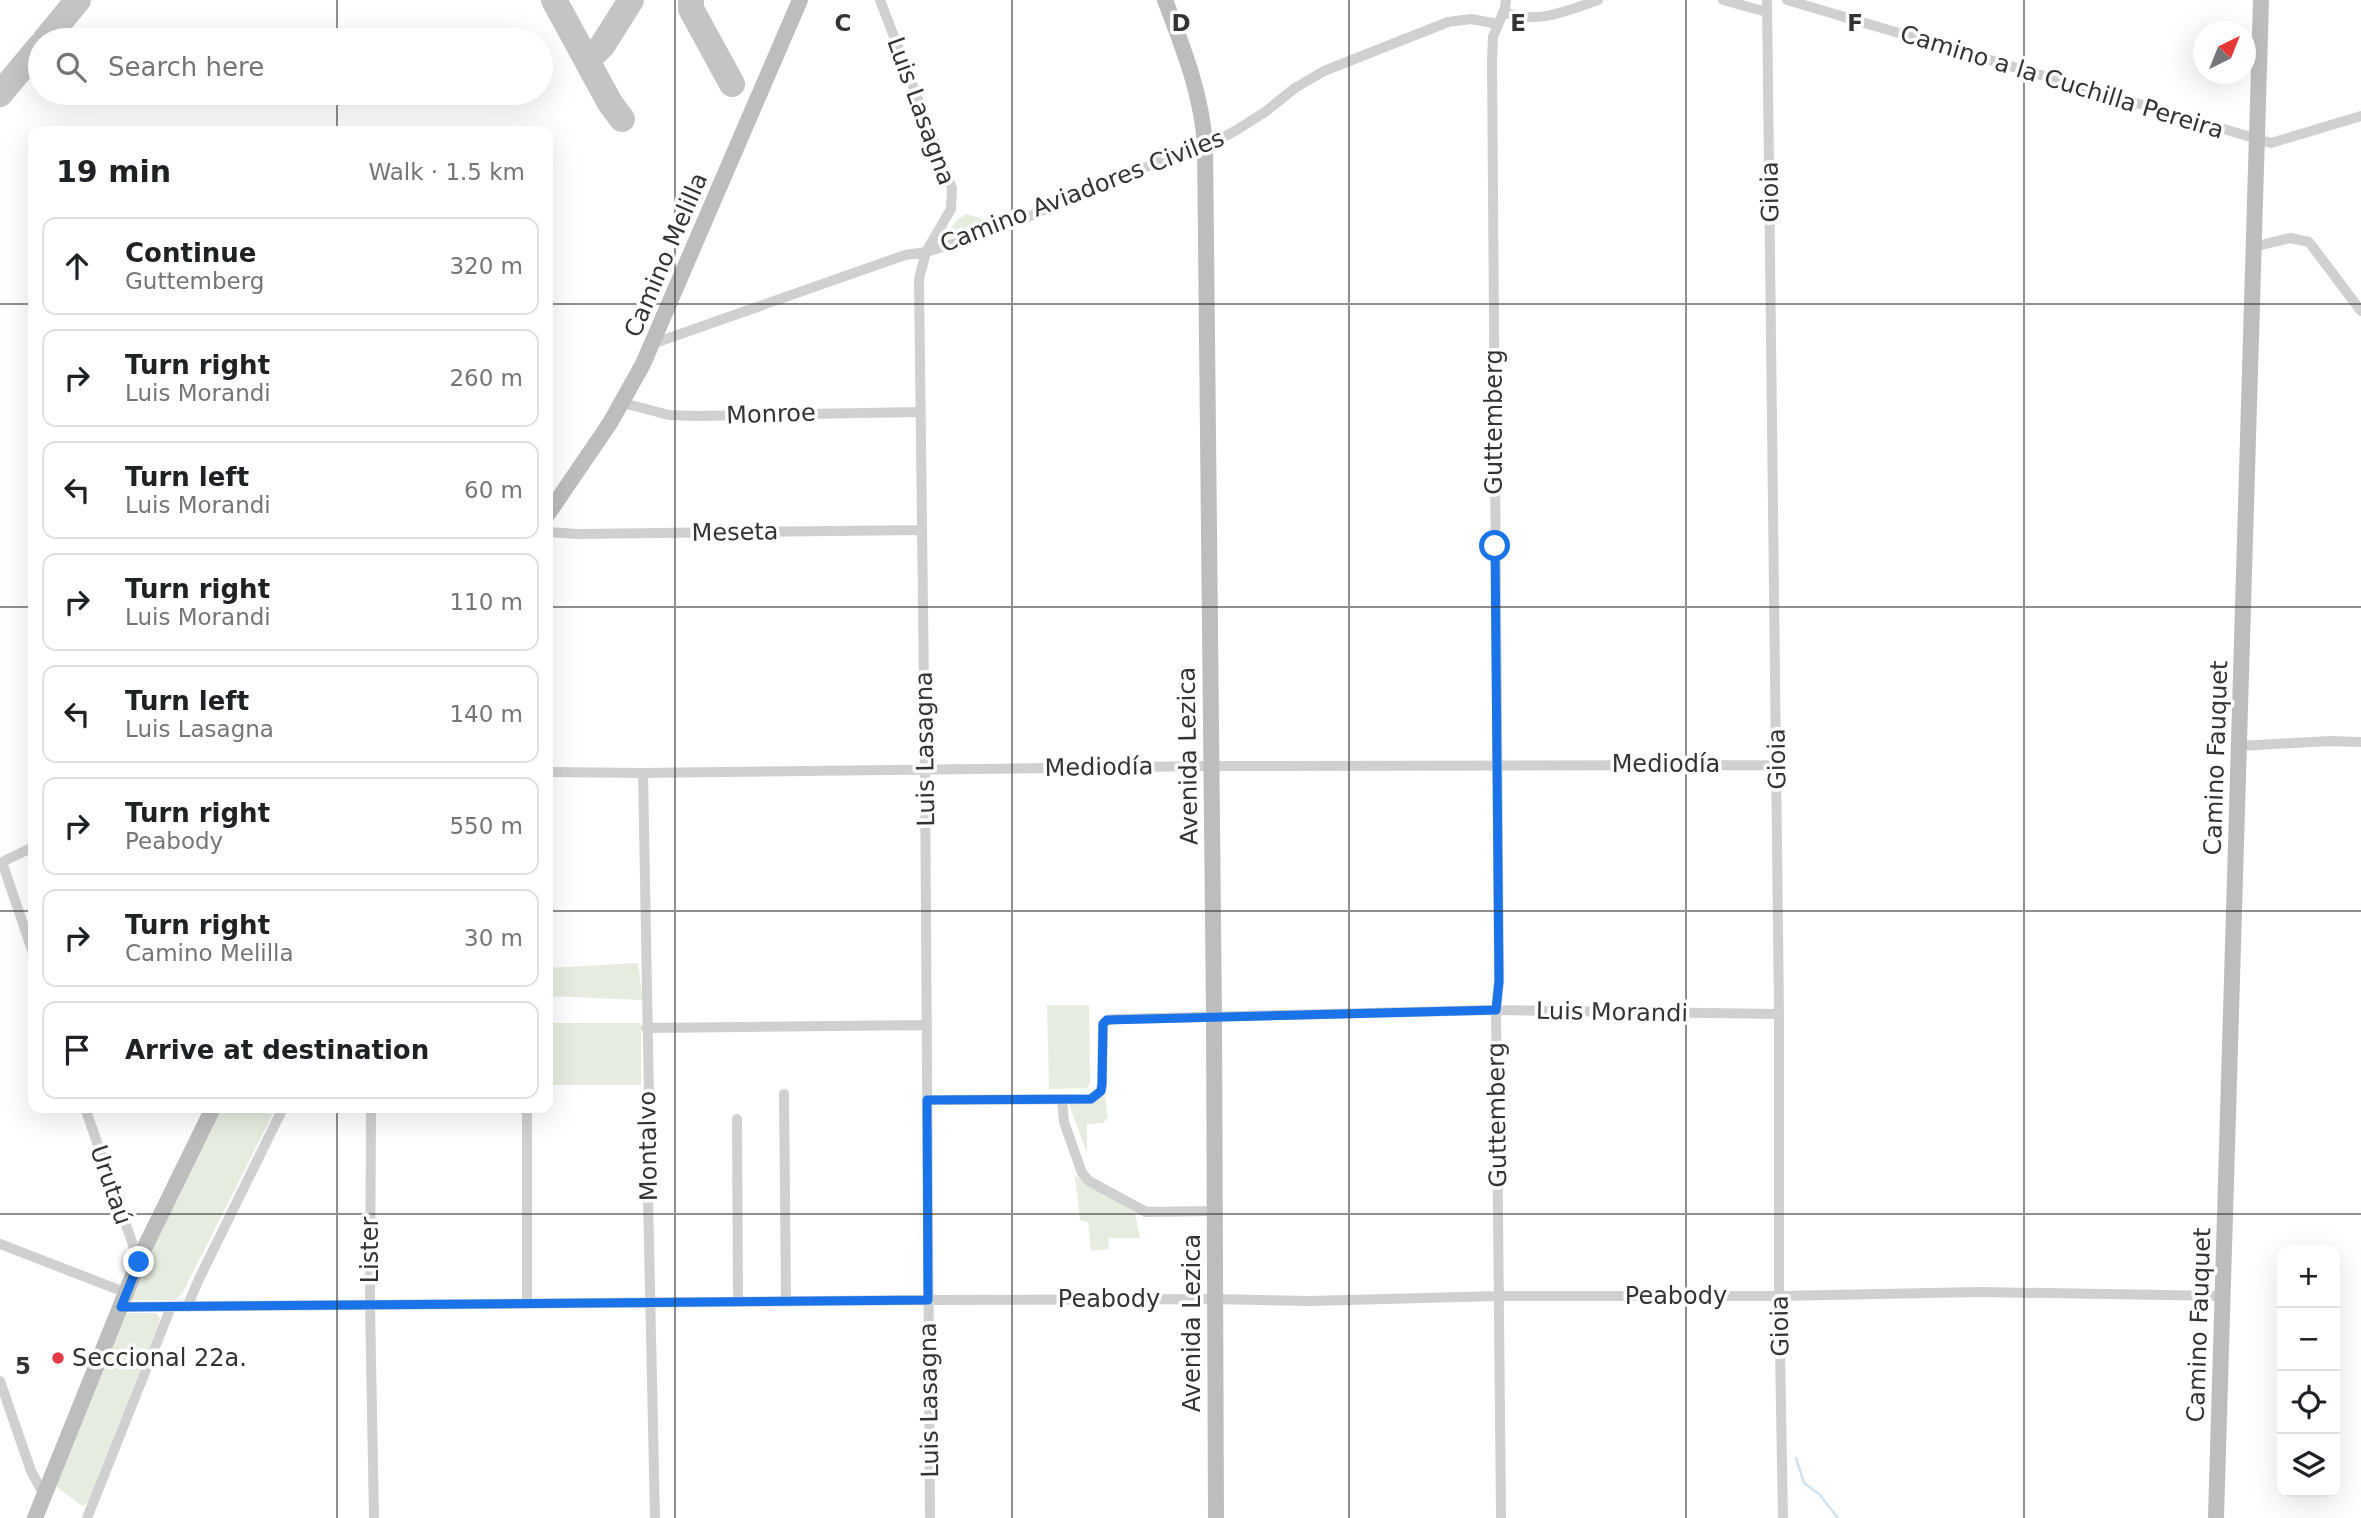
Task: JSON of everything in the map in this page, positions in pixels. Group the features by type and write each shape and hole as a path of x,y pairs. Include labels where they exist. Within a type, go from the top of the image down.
{"street":[{"name":"Camino Melilla","path":"553,507 623,403 652,345 800,0"},
{"name":"Luis Lasagna","path":"880,0 952,188 951,209 926,252 919,279 930,1518"},
{"name":"Avenida Lezica","path":"1165,0 1193,73 1205,144 1216,1518"},
{"path":"1505,6 1524,18 1548,16 1598,0"},
{"path":"1723,0 1767,6"},
{"name":"Camino a la Cuchilla Pereira","path":"1787,0 2272,143 2361,116"},
{"name":"Camino Fauquet","path":"2216,1518 2261,0"},
{"name":"Guttemberg","path":"1502,1518 1496,1010 1499,981 1492,60 1493,37 1505,6"},
{"name":"Gioia","path":"1767,6 1783,1518"},
{"name":"Camino Aviadores Civiles","path":"652,345 905,255 926,252 992,232 1220,139 1247,124 1295,88 1324,71 1448,22 1471,19 1498,24"},
{"path":"2253,247 2290,238 2309,242 2361,311"},
{"name":"Monroe","path":"623,403 669,415 696,416 920,412"},
{"name":"Meseta","path":"553,532 922,530"},
{"path":"2239,746 2361,742"},
{"name":"Mediodía","path":"553,772 643,774 1497,764 1777,765"},
{"name":"Montalvo","path":"643,774 655,1518"},
{"path":"28,849 2,862 28,938"},
{"name":"Luis Morandi","path":"927,1100 1091,1099 1101,1091 1103,1024 1107,1020 1496,1010 1779,1014"},
{"path":"646,1028 926,1025"},
{"path":"784,1094 786,1301"},
{"path":"1062,1100 1064,1122 1082,1173 1090,1181 1143,1211 1214,1211"},
{"name":"Urutaú","path":"87,1113 139,1262"},
{"path":"35,1518 139,1262 211,1113"},
{"path":"187,1307 281,1113"},
{"name":"Lister","path":"371,1113 370,1305 374,1518"},
{"path":"527,1113 527,1304"},
{"path":"737,1119 737,1302"},
{"path":"0,1244 124,1300"},
{"name":"Peabody","path":"124,1300 187,1307 928,1300 1309,1301 1499,1296 1779,1296 1980,1292 2223,1296"},
{"path":"87,1518 171,1307"},
{"path":"0,1381 31,1471 44,1495"}],"shaded area":[{"path":"967,214 995,223 941,241 958,219"},
{"path":"638,963 643,1000 553,996 553,968"},
{"path":"1047,1005 1089,1005 1090,1083 1087,1088 1049,1089"},
{"path":"553,1023 641,1023 641,1085 553,1085"},
{"path":"1105,1096 1108,1117 1103,1123 1087,1124 1087,1153 1069,1104"},
{"path":"216,1113 273,1113 182,1294 174,1300 132,1300 130,1296"},
{"path":"1075,1176 1135,1212 1140,1238 1109,1238 1108,1249 1091,1251 1088,1222 1080,1220"},
{"path":"126,1313 156,1313 160,1320 87,1504 82,1506 56,1486"}],"waterway":[{"path":"1796,1458 1804,1483 1819,1494 1838,1518"}],"taxiway":[{"path":"55,28 78,0"},
{"path":"554,0 610,103 622,119"},
{"path":"587,60 602,46 631,0"},
{"path":"691,0 691,9 732,84"},
{"path":"0,94 28,60"}],"place":[{"name":"Seccional 22a.","path":"58,1358"}],"route":[{"path":"139,1262 121,1307 928,1300 927,1100 1091,1099 1101,1091 1103,1024 1115,1018 1496,1010 1499,981 1495,546"}]}
